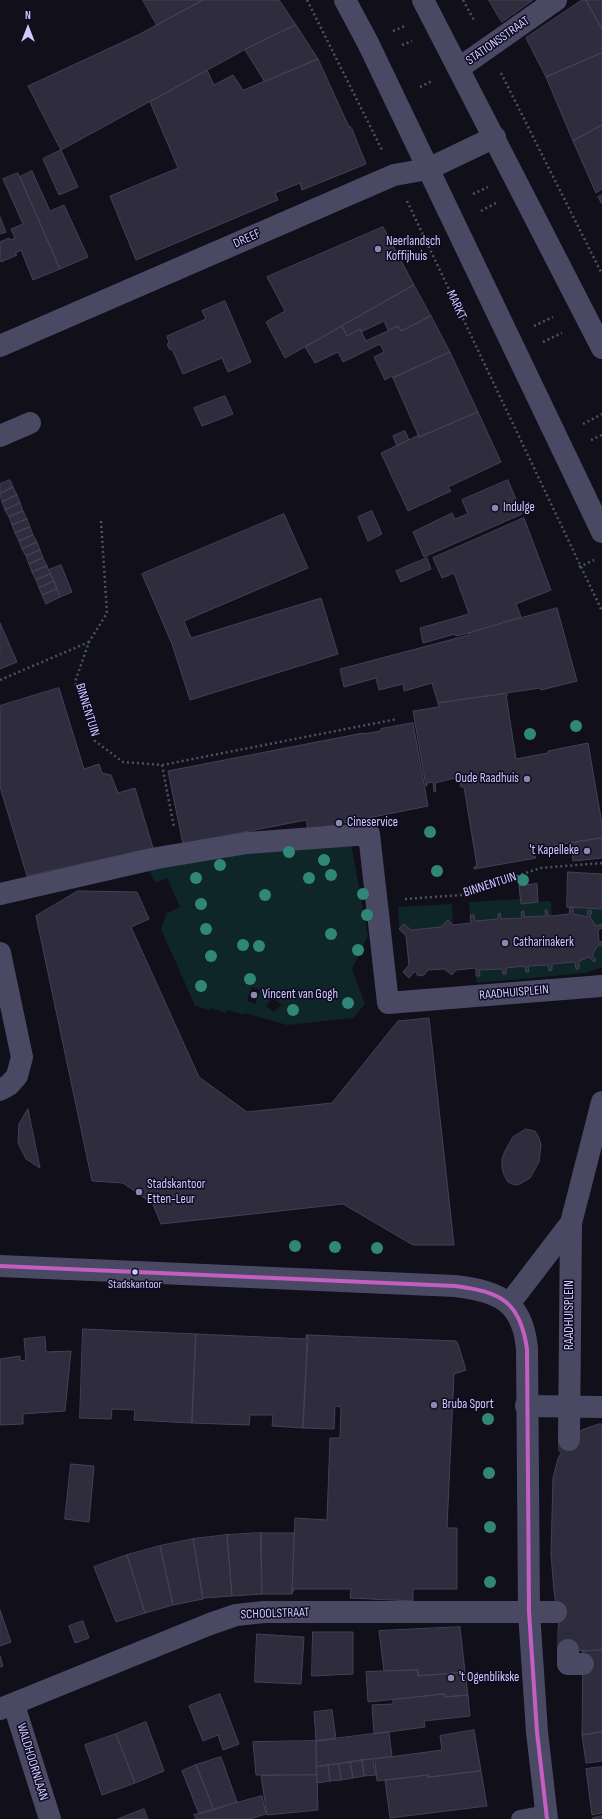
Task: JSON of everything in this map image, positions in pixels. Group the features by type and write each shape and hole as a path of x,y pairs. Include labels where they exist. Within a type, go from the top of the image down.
{"street":[{"path":"345,0 371,51 602,532"},
{"name":"STATIONSSTRAAT","path":"459,68 556,0"},
{"path":"431,14 602,348"},
{"name":"DREEF","path":"0,346 394,175 428,169 494,137"},
{"path":"0,436 30,423"},
{"path":"0,894 149,860 247,843 369,834 377,901"},
{"name":"RAADHUISPLEIN","path":"377,901 388,1002 602,986"},
{"path":"0,953 21,1050 21,1064 17,1076 9,1085 0,1090"},
{"name":"RAADHUISPLEIN","path":"569,1440 571,1223 602,1102"},
{"name":"RAADHUISPLEIN","path":"509,1304 571,1223"},
{"path":"0,1266 455,1286 484,1291 497,1296 509,1304 517,1314 525,1330 527,1349 526,1406 529,1612 537,1732 547,1817"},
{"path":"526,1406 602,1407"},
{"name":"SCHOOLSTRAAT","path":"7,1707 210,1624 236,1615 264,1612 556,1612"},
{"name":"WALDHOORNLAAN","path":"7,1707 50,1819"}],"lane":[{"path":"520,1819 547,1817"}],"path":[{"name":"MARKT","path":"307,0 394,175 579,567 602,611"},
{"path":"463,0 602,274"},
{"path":"344,74 371,51 431,14 470,13"},
{"path":"337,58 371,51 431,14"},
{"path":"424,238 450,215 518,183 544,160"},
{"path":"416,221 450,215 518,183 552,176"},
{"path":"478,353 579,304"},
{"name":"BINNENTUIN","path":"101,521 107,613 89,642 75,682 95,741 123,762 162,765 397,719"},
{"path":"579,567 596,559"},
{"path":"0,680 89,642"},
{"path":"162,765 180,855"},
{"name":"BINNENTUIN","path":"377,901 460,895 540,868 602,863"}],"green space":[{"path":"351,844 368,936 352,969 365,1004 353,1018 287,1025 245,1013 244,1015 228,1010 226,1013 210,1008 209,1010 195,1006 161,929 167,913 180,907 167,878 155,883 148,868 248,850","holes":["252,987 260,990 255,1004 247,1001","273,998 281,1005 274,1012 266,1006"]},
{"path":"520,899 521,903 551,901 552,916 548,916 547,910 545,910 546,916 524,917 521,912 522,918 501,919 500,913 498,914 498,919 475,921 474,915 470,915 469,902"},
{"path":"452,904 453,925 448,920 441,927 411,930 404,924 399,929 398,907"},
{"path":"573,907 602,909 602,924 596,926 590,917 592,912 588,910 587,917 573,914"},
{"path":"598,945 602,946 602,967 586,973 477,983 476,976 480,976 479,970 502,969 503,974 506,973 506,968 525,966 526,972 529,972 528,966 548,965 549,971 552,970 552,964 575,962 576,968 579,969 579,961 589,957 594,962 596,960 592,955"}],"building":[{"path":"143,0 203,0 157,25"},
{"path":"203,0 279,0 296,25 255,44 61,150 28,86 138,35"},
{"path":"489,0 533,0 502,22"},
{"path":"582,0 586,0 602,29 602,53 546,77 526,38"},
{"path":"586,0 602,0 602,29"},
{"path":"296,25 318,59 265,82 245,50"},
{"path":"602,53 602,125 573,141 546,77"},
{"path":"318,59 349,127 350,126 352,129 366,164 302,190 300,183 275,193 278,200 136,260 110,196 178,168 150,102 207,70 214,85 233,75 243,90"},
{"path":"602,125 602,189 596,193 573,141"},
{"path":"61,150 78,187 59,195 43,159"},
{"path":"32,171 50,211 64,205 88,257 60,269 20,177"},
{"path":"18,173 60,269 33,280 21,250 15,253 17,255 1,262 0,260 0,242 9,238 11,240 15,238 11,229 23,224 3,179"},
{"path":"602,195 602,204 598,197"},
{"path":"0,217 6,232 0,234"},
{"path":"383,227 414,285 285,358 266,322 285,311 267,277"},
{"path":"414,285 431,316 401,331 398,326 388,330 384,321 361,332 360,329 347,336 342,326"},
{"path":"225,301 251,362 228,372 222,358 183,374 172,349 170,350 167,344 169,343 167,336 206,319 202,311"},
{"path":"431,316 450,352 393,378 392,376 385,380 374,357 384,352 380,344 343,362 338,352 315,363 305,347 342,326 347,336 360,329 366,341 398,326 401,331"},
{"path":"450,352 478,412 419,437 393,378"},
{"path":"225,396 233,414 202,426 194,408"},
{"path":"478,412 501,462 448,487 451,491 408,511 381,453 419,435 419,437"},
{"path":"405,431 409,440 397,446 393,436"},
{"path":"10,480 13,487 0,494 0,484"},
{"path":"508,480 522,514 424,557 413,532 452,513 455,519 468,514 462,500"},
{"path":"13,487 17,495 2,502 0,494"},
{"path":"17,495 20,503 5,510 2,502"},
{"path":"20,503 23,511 9,517 5,510"},
{"path":"23,511 27,519 12,525 9,517"},
{"path":"372,511 382,534 368,541 358,517"},
{"path":"284,514 308,568 184,621 191,638 321,598 338,654 190,700 172,644 142,574"},
{"path":"524,518 551,590 516,604 521,617 469,633 456,636 455,634 423,643 420,628 469,614 454,573 442,578 433,558"},
{"path":"27,519 30,527 15,533 12,525"},
{"path":"30,527 33,535 19,541 15,533"},
{"path":"33,535 37,542 22,549 19,541"},
{"path":"37,542 40,550 26,556 22,549"},
{"path":"40,550 43,558 29,564 26,556"},
{"path":"43,558 47,566 32,572 29,564"},
{"path":"427,558 431,569 401,582 396,571"},
{"path":"61,565 72,592 60,597 49,570"},
{"path":"47,566 50,574 36,580 32,572"},
{"path":"50,574 54,581 39,588 36,580"},
{"path":"54,581 57,589 42,595 39,588"},
{"path":"57,589 60,597 46,604 42,595"},
{"path":"557,608 577,681 541,690 540,688 438,703 432,683 404,691 403,684 379,690 376,678 344,687 340,669 469,635 469,633"},
{"path":"0,623 17,662 0,669"},
{"path":"59,688 84,769 99,764 102,773 111,775 118,793 135,788 153,848 27,876 0,787 0,706"},
{"name":"Oude Raadhuis","path":"507,694 516,759 588,743 602,824 602,838 532,849 533,857 535,856 536,858 474,869 474,867 477,866 464,787 461,787 459,777 435,783 436,791 434,792 433,782 427,783 426,786 413,711 439,707 438,703"},
{"path":"413,723 428,806 308,830 306,820 183,844 168,771 363,733 381,731 381,729"},
{"name":"'t Kapelleke","path":"602,838 602,858 573,861 571,843"},
{"path":"568,872 602,874 602,909 567,907"},
{"path":"537,884 538,902 521,904 519,886"},
{"path":"78,891 137,892 149,919 131,927 199,1077 247,1112 332,1103 398,1021 429,1018 454,1245 413,1245 343,1204 161,1224 153,1204 123,1183 92,1181 36,916"},
{"name":"Catharinakerk","path":"570,907 573,907 573,914 587,917 588,910 592,911 590,917 596,926 602,924 602,928 598,930 599,941 602,942 602,946 598,945 592,955 596,960 594,962 589,957 579,961 579,969 576,969 575,962 552,964 552,970 549,971 548,965 528,966 529,972 526,972 525,966 506,968 506,974 503,974 502,969 479,970 480,976 476,976 476,968 456,970 452,975 444,969 428,970 424,975 418,976 415,971 409,978 403,972 409,965 406,936 399,929 404,924 411,930 441,927 448,920 453,925 471,923 470,915 474,915 475,921 498,919 498,914 500,913 501,919 522,918 521,912 524,911 524,917 546,916 545,910 547,910 548,916 552,916 569,914"},
{"path":"28,1109 40,1168 26,1159 18,1143 19,1124"},
{"path":"526,1129 535,1131 539,1138 541,1145 539,1162 530,1178 518,1185 512,1184 508,1182 504,1175 502,1159 513,1137"},
{"path":"83,1329 196,1334 192,1423 134,1420 135,1410 112,1409 111,1419 80,1418"},
{"path":"196,1334 306,1339 306,1335 308,1335 303,1428 272,1426 273,1415 250,1415 249,1425 192,1423"},
{"path":"308,1335 456,1341 458,1344 466,1370 454,1374 447,1528 457,1528 457,1589 413,1589 413,1601 350,1598 351,1589 294,1589 292,1594 295,1518 327,1520 330,1438 340,1438 341,1407 335,1406 334,1429 303,1428"},
{"path":"45,1337 46,1352 71,1351 65,1411 23,1414 23,1424 0,1425 0,1359 20,1356 20,1361 26,1360 24,1339"},
{"path":"602,1424 602,1650 562,1651 551,1554 553,1478 558,1459 566,1443 582,1430"},
{"path":"71,1464 94,1466 89,1522 65,1519"},
{"path":"261,1533 262,1594 232,1596 227,1535"},
{"path":"261,1533 294,1533 292,1594 262,1594"},
{"path":"227,1535 232,1596 203,1599 193,1539"},
{"path":"193,1539 203,1599 173,1605 160,1546"},
{"path":"160,1546 173,1605 145,1613 127,1555"},
{"path":"127,1555 145,1613 116,1622 94,1567"},
{"path":"0,1610 11,1642 0,1646"},
{"path":"83,1621 89,1638 75,1643 69,1626"},
{"path":"460,1627 465,1672 418,1676 418,1670 384,1671 379,1631"},
{"path":"313,1632 353,1632 353,1674 312,1676"},
{"path":"257,1634 304,1637 301,1684 255,1682"},
{"path":"602,1650 602,1732 582,1735 582,1652"},
{"path":"0,1656 3,1666 0,1667"},
{"path":"418,1670 418,1676 465,1672 468,1695 445,1697 445,1694 368,1702 366,1672"},
{"path":"220,1694 239,1744 223,1750 218,1735 203,1741 189,1706"},
{"path":"445,1694 445,1697 468,1695 470,1716 424,1721 425,1727 374,1734 372,1705 393,1704 393,1700"},
{"path":"332,1710 336,1739 316,1741 314,1712"},
{"path":"146,1722 164,1771 135,1783 116,1734"},
{"path":"474,1730 481,1771 377,1781 375,1759 442,1750 440,1736"},
{"path":"389,1732 392,1756 316,1767 316,1741"},
{"path":"602,1732 602,1761 586,1763 582,1735"},
{"path":"116,1734 135,1783 102,1795 85,1745"},
{"path":"316,1741 317,1775 256,1775 253,1742"},
{"path":"221,1757 237,1802 214,1810 196,1765"},
{"path":"373,1759 376,1775 364,1776 362,1760"},
{"path":"362,1760 364,1776 353,1778 350,1762"},
{"path":"350,1762 353,1778 341,1780 339,1764"},
{"path":"339,1764 341,1780 330,1781 328,1765"},
{"path":"196,1765 214,1810 199,1814 182,1771"},
{"path":"328,1765 330,1781 317,1783 316,1767"},
{"path":"602,1767 602,1813 592,1815 586,1769"},
{"path":"481,1771 487,1806 390,1818 385,1780"},
{"path":"317,1775 318,1810 267,1815 261,1776"},
{"path":"262,1796 266,1814 250,1819 196,1819 194,1815"},
{"path":"144,1809 148,1819 118,1819"},
{"path":"602,1816 602,1819 593,1819 593,1818"}],"tunnel":[{"path":"568,1650 569,1440"}],"transit line":[{"path":"0,1266 455,1286 485,1292 506,1302 519,1320 524,1333 527,1349 529,1612 537,1732 547,1819"}],"place":[{"name":"Neerlandsch Koffijhuis","path":"378,249"},
{"name":"Indulge","path":"495,508"},
{"name":"Oude Raadhuis","path":"527,779"},
{"name":"Cineservice","path":"339,823"},
{"name":"'t Kapelleke","path":"587,851"},
{"name":"Catharinakerk","path":"505,943"},
{"name":"Vincent van Gogh","path":"254,995"},
{"name":"Stadskantoor Etten-Leur","path":"139,1192"},
{"name":"Stadskantoor","path":"135,1272"},
{"name":"Bruba Sport","path":"434,1405"},
{"name":"'t Ogenblikske","path":"451,1678"}]}
